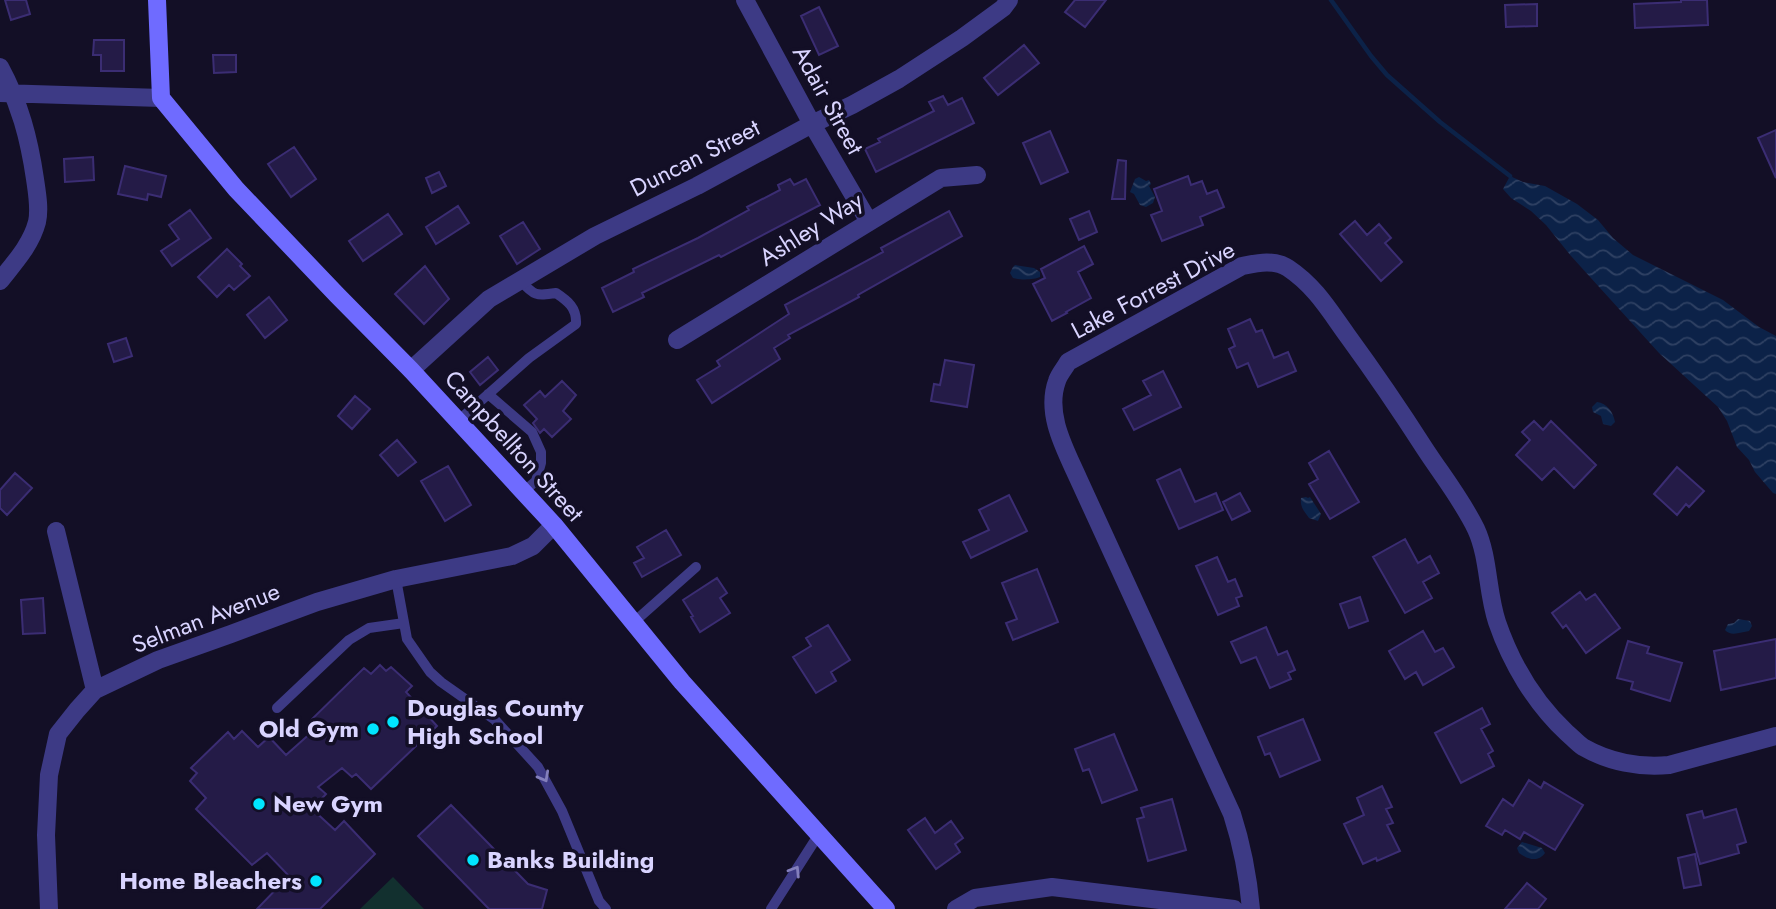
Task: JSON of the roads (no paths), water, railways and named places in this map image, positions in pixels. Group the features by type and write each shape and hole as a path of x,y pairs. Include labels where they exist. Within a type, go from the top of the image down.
{"main road":[{"path":"157,0 161,98"},
{"name":"Campbellton Street","path":"161,98 236,189 411,370 554,525 682,682 886,909"}],"street":[{"name":"Adair Street","path":"745,0 869,222"},
{"name":"Duncan Street","path":"411,370 489,299 595,236 852,106 899,79 962,38 1003,8 1009,0"},
{"path":"0,67 7,93 30,146 38,195 37,221 27,245 0,281"},
{"path":"7,93 161,98"},
{"name":"Ashley Way","path":"677,340 941,178 977,174"},
{"name":"Lake Forrest Drive","path":"1251,909 1241,842 1232,814 1078,478 1052,408 1057,380 1068,362 1242,266 1266,262 1285,266 1311,285 1381,382 1460,500 1476,530 1483,551 1497,622 1514,659 1550,717 1582,746 1627,764 1651,767 1680,763 1776,736"},
{"name":"Selman Avenue","path":"49,909 46,835 49,775 58,734 95,690 158,660 317,602 396,579 512,556 533,546 554,525"},
{"path":"57,531 95,690"},
{"path":"956,909 975,898 1052,887 1234,909"}],"lane":[{"path":"458,421 529,358 576,324 576,316 570,303 556,293 531,293 520,280"},
{"path":"488,394 532,432 541,452 536,481 523,492"},
{"path":"634,622 696,568"},
{"path":"396,579 407,639 423,663 441,682 495,720 538,767 562,811 599,901 606,909"},
{"path":"277,708 349,640 369,628 404,623"},
{"path":"771,909 818,834"}],"water":[{"path":"1510,176 1523,182 1545,186 1577,204 1598,220 1613,238 1633,255 1723,300 1759,327 1776,336 1776,494 1755,472 1749,460 1737,447 1727,421 1718,407 1659,353 1546,225 1503,189"},
{"path":"1139,177 1149,180 1155,197 1153,203 1146,207 1140,205 1130,192 1135,179"},
{"path":"1015,265 1034,268 1040,272 1040,277 1013,278 1010,273"},
{"path":"1597,402 1607,406 1611,412 1615,422 1611,426 1603,424 1601,416 1593,412 1592,407"},
{"path":"1310,497 1321,514 1318,521 1309,518 1303,509 1301,498"},
{"path":"1738,619 1750,621 1752,626 1749,631 1733,634 1725,630 1728,624"},
{"path":"1522,842 1542,848 1545,853 1536,859 1525,857 1517,848"}],"waterway":[{"path":"1331,0 1387,75 1440,122 1510,176"}],"place":[{"name":"Douglas County High School","path":"393,722"},
{"name":"Old Gym","path":"373,729"},
{"name":"New Gym","path":"259,804"},
{"name":"Banks Building","path":"473,860"},
{"name":"Home Bleachers","path":"316,881"}]}
